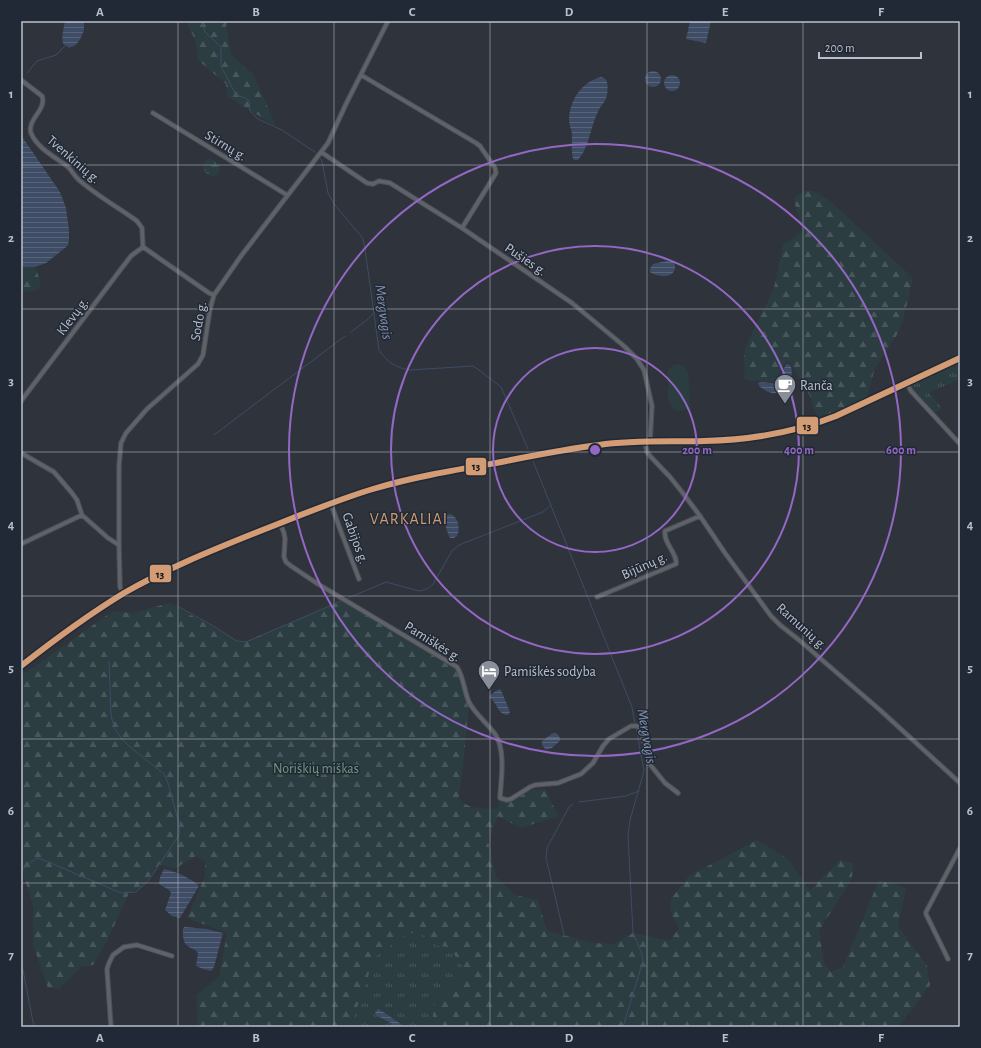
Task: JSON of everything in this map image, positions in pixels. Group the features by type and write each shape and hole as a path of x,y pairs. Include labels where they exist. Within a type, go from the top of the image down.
{"main road":[{"path":"21,666 74,625 146,581 203,554 280,523 373,489 434,474 592,446 622,442 727,440 752,438 791,431 833,417 907,384 960,358"}],"street":[{"name":"Sodo g.","path":"124,594 120,587 119,545 119,466 120,448 123,438 131,426 147,409 198,364 203,355 210,309 214,295 241,256 332,135 388,21"},
{"path":"361,75 476,143 480,146 496,168 496,173 462,228"},
{"name":"Tvenkinių g.","path":"21,80 42,96 43,99 42,106 30,128 39,145 68,168 80,181 137,221 142,228 143,247"},
{"name":"Stirnų g.","path":"153,113 287,195"},
{"name":"Pušies g.","path":"320,152 367,183 373,184 379,181 390,183 462,228 572,303 624,346 637,359 644,370 652,406 648,441"},
{"path":"143,247 214,295"},
{"name":"Klevų g.","path":"21,401 131,256 143,247"},
{"path":"907,384 911,391 960,444"},
{"name":"Ramunių g.","path":"648,441 647,452 670,477 700,516 771,616 880,710 960,783"},
{"path":"21,453 54,472 72,492 77,500 82,515 108,538 119,545"},
{"name":"Gabijos g.","path":"331,504 359,579"},
{"path":"21,544 82,515"},
{"name":"Bijūnų g.","path":"597,597 676,564 676,560 666,541 664,534 665,531 700,516"},
{"name":"Pamiškės g.","path":"280,523 285,539 284,557 286,562 318,584 457,667 461,674 469,703 495,734 501,749 500,798 511,799 530,787 558,783 581,774 593,764 603,746 609,739 631,726 637,726 642,732 648,762 665,783 678,793"},
{"path":"948,959 926,912 960,848"},
{"path":"111,1027 107,969 113,955 124,947 137,945 172,956"}],"green space":[{"path":"186,21 227,21 226,26 231,55 253,74 276,126 228,97 226,84 198,60 196,42"},
{"path":"211,159 216,161 220,167 218,175 211,176 205,172 203,163 206,160"},
{"path":"806,191 813,191 830,201 913,278 903,321 898,333 875,368 867,397 864,400 818,419 810,396 791,364 788,362 785,363 774,382 745,380 744,358 746,346 774,288 783,245 803,231 793,198"},
{"path":"21,267 35,267 40,282 38,289 30,292 21,290"},
{"path":"960,361 960,379 929,393 942,408 934,414 911,389 911,385"},
{"path":"676,364 679,364 688,372 691,410 689,410 688,407 677,411 671,407 669,400 667,372"},
{"name":"Noriškių miškas","path":"343,601 457,669 469,704 459,798 462,802 477,808 498,809 499,800 509,802 514,801 527,791 545,789 558,816 521,828 498,816 488,841 496,877 515,895 538,900 547,931 594,943 614,944 633,933 670,941 679,928 670,911 671,899 689,876 757,840 788,859 810,890 840,860 853,863 852,878 819,931 824,963 831,972 843,967 879,880 906,888 898,926 927,966 930,985 898,1027 431,1027 435,1003 467,973 449,947 438,946 418,931 403,936 375,957 350,1027 197,1027 196,995 219,977 227,933 187,918 205,876 205,861 196,856 174,869 159,864 143,887 129,893 107,941 93,965 81,967 59,989 48,988 33,945 33,906 21,870 21,676 113,611 133,613 169,603 241,643"},
{"path":"418,931 438,946 449,946 467,973 435,1003 431,1027 350,1027 375,957 403,936"}],"water":[{"path":"65,21 84,21 82,36 74,46 71,47 64,45 62,41"},
{"path":"690,21 711,21 706,43 686,39"},
{"path":"653,71 659,73 661,79 659,85 653,87 647,85 645,79 647,73"},
{"path":"672,75 678,77 680,83 678,89 672,91 666,89 664,83 666,77"},
{"path":"601,77 607,81 608,89 606,98 598,111 582,155 578,160 575,160 572,156 572,134 569,121 572,105 578,92 583,87 594,79"},
{"path":"21,135 60,192 66,208 69,230 68,245 46,263 35,267 21,267"},
{"path":"671,260 674,262 675,267 674,271 668,276 658,276 650,272 653,264"},
{"path":"786,364 790,365 792,369 791,378 780,392 771,393 759,386 758,383 760,382 776,383"},
{"path":"449,514 455,517 459,526 457,536 454,538 450,538 445,524 445,516"},
{"path":"499,689 501,690 510,712 508,715 501,712 494,701 489,697"},
{"path":"553,733 556,733 560,737 560,741 552,748 546,750 542,745 542,741"},
{"path":"164,869 183,875 199,886 180,918 172,916 165,910 171,893 159,884 160,877"},
{"path":"183,928 207,929 223,933 214,967 211,971 196,966 198,953 190,948 183,939"},
{"path":"378,1009 405,1027 394,1027 391,1023 376,1015 375,1013"}],"waterway":[{"name":"Mergvagis","path":"201,21 205,32 221,47 221,66 236,95 249,101 250,111 258,119 282,130 315,152"},
{"path":"27,73 37,61 56,55 65,46"},
{"name":"Mergvagis","path":"320,159 322,161 328,193 334,204 363,239 379,350 392,364 400,368 410,370 473,366 501,387 528,449"},
{"path":"351,332 374,313"},
{"path":"214,435 345,336"},
{"name":"Mergvagis","path":"533,461 632,707 635,724"},
{"path":"348,598 386,582 419,591 429,588 433,584 452,551 459,545 543,512 551,505"},
{"path":"177,606 237,641 246,642 341,601"},
{"path":"21,871 35,859 39,858 121,893 136,892 149,880 179,835 180,827 168,783 164,774 129,746 121,738 114,727 111,715 109,661"},
{"name":"Mergvagis","path":"623,1027 643,961 642,954 633,933 628,835 630,820 644,771 636,727"},
{"path":"579,802 626,796 639,791"},
{"path":"564,934 546,858 547,848 569,807 573,804"},
{"path":"21,960 34,1027"}],"transit line":[{"name":"13","path":"21,666 97,610 124,593 156,576 238,540 358,494 434,474 612,443 738,439 787,431 836,416 960,358"}],"place":[{"name":"Ranča","path":"785,404"},
{"name":"Pamiškės sodyba","path":"489,690"}],"district":[{"name":"VARKALIAI","path":"409,518"}]}
